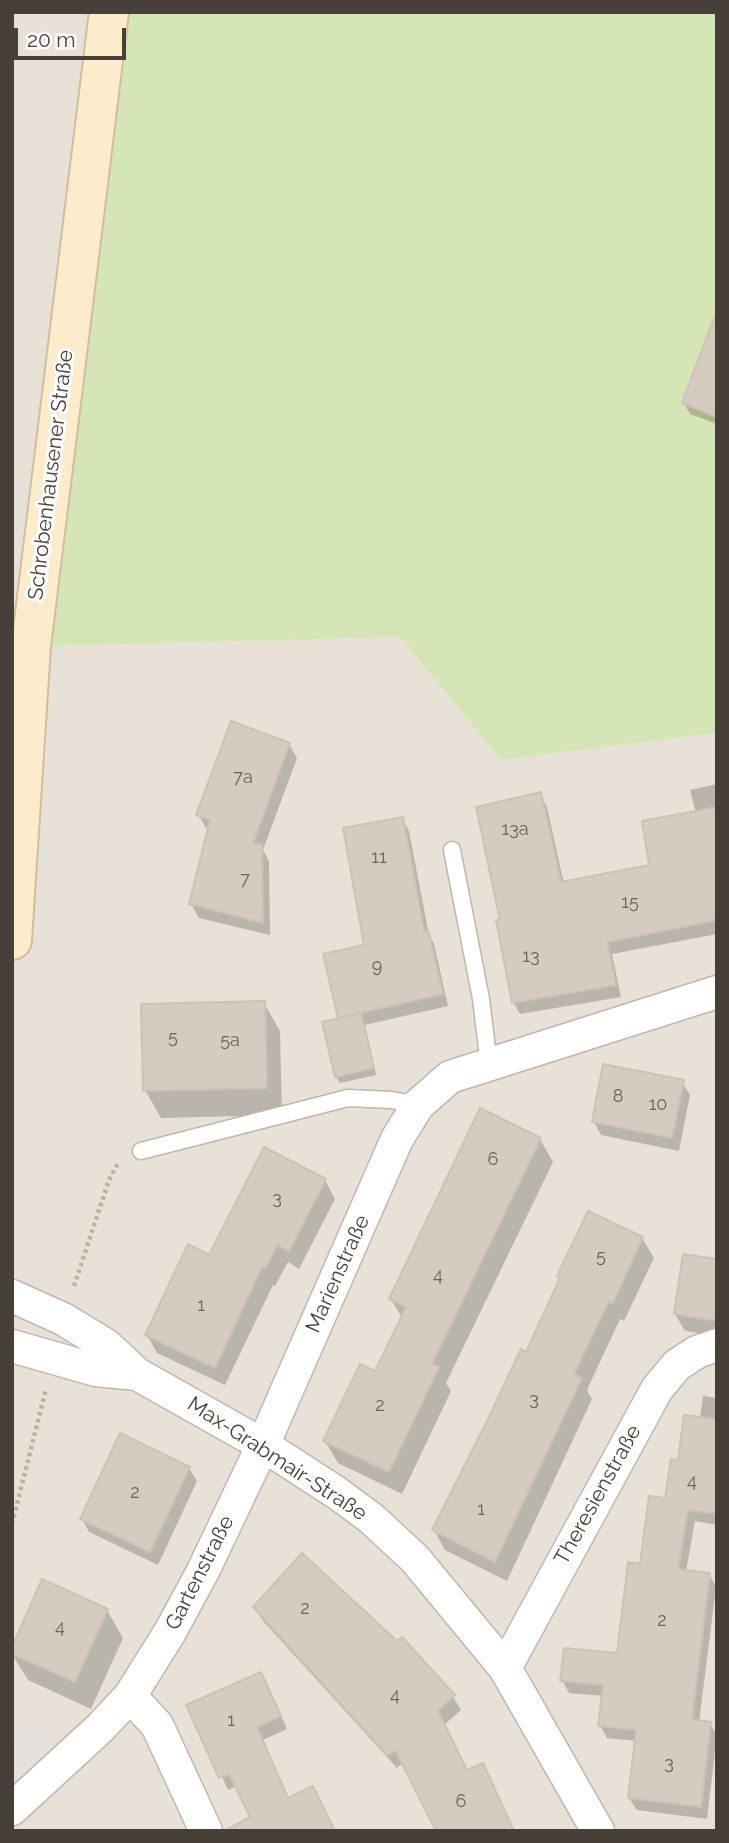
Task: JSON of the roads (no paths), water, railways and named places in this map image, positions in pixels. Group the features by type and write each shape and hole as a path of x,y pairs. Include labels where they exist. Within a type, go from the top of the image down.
{"main road":[{"name":"Schrobenhausener Straße","path":"12,940 31,646 109,12"}],"street":[{"name":"Marienstraße","path":"263,1446 397,1139 418,1105 450,1077 717,992"},
{"name":"Max-Grabmair-Straße","path":"12,1296 63,1319 106,1345 137,1374 263,1446 337,1493 372,1519 415,1559 505,1668 598,1831"},
{"name":"Theresienstraße","path":"505,1668 657,1389 677,1365 697,1352 717,1345"},
{"name":"Max-Grabmair-Straße","path":"12,1346 96,1370 137,1374"},
{"name":"Gartenstraße","path":"12,1809 100,1728 130,1696 197,1583 263,1446"},
{"path":"130,1696 157,1725 206,1831"}],"lane":[{"path":"452,850 481,999 489,1065"},
{"path":"141,1151 348,1098 392,1100 418,1105"}]}
